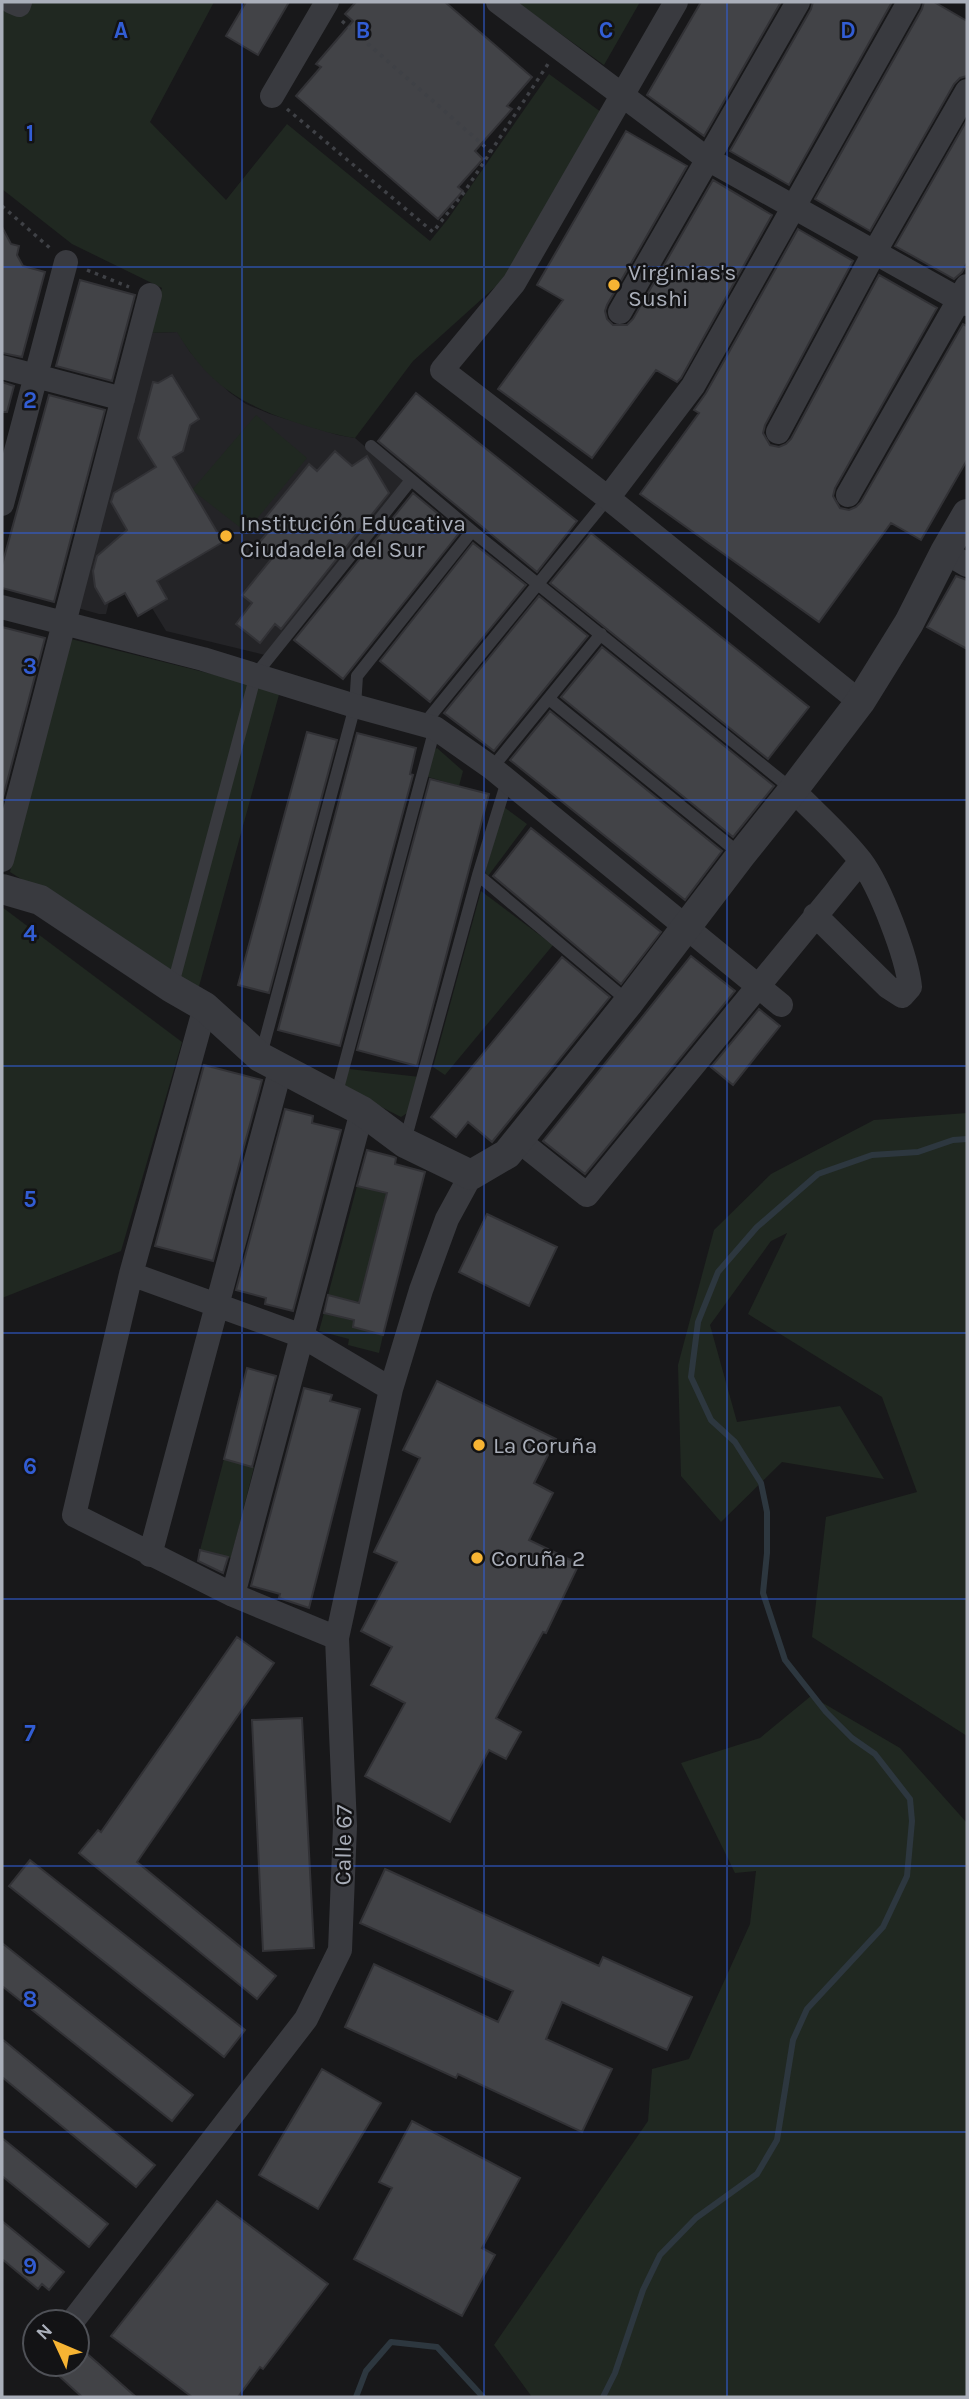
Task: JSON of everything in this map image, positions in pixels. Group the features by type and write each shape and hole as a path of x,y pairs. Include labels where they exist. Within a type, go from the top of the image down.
{"street":[{"path":"12,2 19,5 20,2"},
{"path":"498,2 706,158 874,253 965,297 848,495"},
{"path":"676,2 514,283 442,370 608,498 860,702"},
{"path":"620,312 706,158 798,2"},
{"path":"608,498 693,386 909,2"},
{"path":"272,96 326,4"},
{"path":"778,432 874,253 967,91"},
{"path":"2,503 66,262"},
{"path":"2,860 150,295"},
{"path":"2,367 123,399"},
{"path":"2,889 40,900 205,1007 271,1062 362,1111 405,1143 471,1174 507,1154 629,1002 860,702 909,623 956,558 967,514"},
{"path":"2,607 256,674 355,706 429,726 499,775 781,1005"},
{"path":"793,790 861,861 885,910 905,963 910,987 906,993 902,996 888,987 815,915"},
{"path":"518,1140 587,1195 861,861"},
{"path":"205,1007 131,1274 74,1515 233,1595 337,1638"},
{"path":"150,1555 215,1306 271,1062"},
{"path":"233,1595 362,1111"},
{"name":"Calle 67","path":"83,2308 306,2019 340,1950 345,1826 337,1638 391,1389 421,1290 447,1219 471,1174"},
{"path":"131,1274 302,1336 391,1389"}],"lane":[{"path":"371,446 793,790"},
{"path":"172,988 256,674 411,480"},
{"path":"336,1097 429,726 537,583 608,498"},
{"path":"271,1062 355,706 357,676 472,531"},
{"path":"405,1143 478,875 499,775 549,699 601,634"},
{"path":"549,699 741,855"},
{"path":"478,875 629,1002"}],"path":[{"path":"326,4 491,152"},
{"path":"272,96 433,232 465,191 558,49"}],"shaded area":[{"path":"27,2 214,2 150,122 226,200 287,124 430,241 549,74 601,112 504,279 413,361 355,438 348,437 297,423 242,400 214,379 177,332 146,333 162,288 72,244 2,189 2,7"},
{"path":"516,2 640,2 604,65"},
{"name":"Institución Educativa Ciudadela del Sur","path":"178,332 190,352 229,392 246,404 270,414 355,438 404,480 265,655 166,631 152,608 138,616 125,593 109,602 106,614 74,607 146,333"},
{"path":"256,415 307,458 246,532 192,490"},
{"path":"67,638 280,691 198,990 10,872"},
{"path":"437,748 463,771 459,786 425,776 433,752"},
{"path":"504,807 527,824 488,876 485,872"},
{"path":"481,891 553,945 445,1075 433,1067"},
{"path":"2,907 182,1042 121,1251 2,1298"},
{"path":"349,1069 420,1077 409,1112 401,1117 346,1089 343,1085"},
{"path":"967,1113 967,1736 812,1637 826,1517 917,1492 882,1397 748,1314 787,1233 771,1241 710,1325 737,1422 840,1406 884,1479 782,1462 721,1522 681,1476 678,1365 714,1230 771,1174 874,1120"},
{"path":"357,1186 387,1194 376,1236 407,1244 402,1262 372,1255 359,1302 328,1295"},
{"path":"324,1313 354,1321 353,1327 383,1335 379,1353 348,1345 349,1339 319,1331"},
{"path":"224,1459 254,1467 231,1558 200,1550"},
{"path":"811,1696 900,1748 967,1823 967,2397 532,2397 494,2345 648,2121 652,2069 689,2059 750,1924 756,1871 735,1873 681,1763 760,1738"}],"building":[{"path":"246,2 289,2 258,55 226,36"},
{"path":"356,2 445,2 532,77 507,106 512,109 475,151 483,159 458,187 463,191 438,219 296,96 321,67 316,64 353,21 345,14"},
{"path":"701,2 781,2 704,136 647,95"},
{"path":"813,2 892,2 789,185 730,151"},
{"path":"924,2 934,2 967,21 967,76 954,84 870,231 815,199"},
{"path":"967,120 967,263 954,279 895,246"},
{"path":"626,131 687,166 607,305 607,319 613,325 627,325 633,319 713,180 772,215 681,378 677,382 656,370 592,458 498,389 563,300 537,285"},
{"path":"2,227 11,244 19,246 17,255 23,266 45,272 22,357 2,353"},
{"path":"798,229 853,261 765,425 763,433 770,445 779,447 791,439 879,275 937,308 835,488 833,496 840,508 849,510 861,502 963,324 967,326 967,460 921,540 891,523 819,622 640,494 699,413 694,410"},
{"path":"80,280 135,295 112,381 56,366"},
{"path":"172,375 199,419 190,425 183,451 173,457 223,542 157,581 167,599 138,616 125,593 105,604 95,587 93,571 97,556 127,530 111,502 114,493 156,467 138,438 153,382 158,383"},
{"path":"2,382 14,386 7,412 2,412"},
{"path":"416,393 577,521 537,572 378,441"},
{"path":"49,395 105,410 54,602 2,588 2,565"},
{"path":"335,451 352,466 367,456 389,493 281,629 275,624 260,643 236,624 252,603 242,595 273,557 258,544 274,525 265,518 309,464 317,471"},
{"path":"413,493 460,532 343,679 294,640"},
{"path":"591,533 809,707 768,759 550,583"},
{"path":"473,543 526,585 430,702 380,661"},
{"path":"956,576 967,580 967,649 927,627"},
{"path":"539,596 588,636 494,751 444,713"},
{"path":"2,627 45,638 2,801"},
{"path":"602,647 774,786 733,837 561,697"},
{"path":"550,711 722,851 685,900 510,760"},
{"path":"307,732 337,740 269,993 238,985"},
{"path":"357,733 416,748 410,774 413,775 340,1046 278,1030"},
{"path":"430,779 489,794 417,1066 357,1050"},
{"path":"531,828 661,932 621,984 493,876"},
{"path":"691,956 735,991 585,1174 543,1141"},
{"path":"562,957 610,997 492,1142 468,1122 456,1137 431,1117"},
{"path":"759,1009 780,1026 733,1085 711,1067"},
{"path":"204,1065 262,1080 213,1261 155,1246"},
{"path":"285,1109 313,1116 312,1123 341,1130 293,1311 265,1304 266,1298 236,1290"},
{"path":"367,1150 396,1158 395,1164 425,1172 383,1335 353,1327 354,1320 324,1313 328,1295 359,1303 387,1193 357,1186"},
{"path":"487,1214 557,1247 529,1306 459,1272"},
{"path":"247,1368 276,1376 252,1467 224,1459"},
{"path":"437,1381 556,1439 534,1483 553,1493 529,1540 579,1564 546,1633 543,1632 496,1718 521,1732 506,1759 489,1750 450,1822 365,1776 405,1703 371,1685 392,1647 361,1631 397,1562 374,1552 420,1458 403,1450"},
{"path":"304,1388 332,1395 330,1401 360,1409 309,1608 279,1598 280,1594 251,1586"},
{"path":"200,1550 228,1557 223,1573 198,1561"},
{"path":"237,1637 274,1663 137,1862 276,1976 257,1999 79,1853 98,1830 101,1832"},
{"path":"302,1718 314,1948 263,1951 252,1720"},
{"path":"30,1860 245,2030 224,2057 9,1886"},
{"path":"385,1869 599,1966 603,1957 692,1997 667,2050 562,2002 546,2039 612,2069 582,2132 458,2074 456,2078 345,2027 374,1964 498,2022 513,1991 360,1923"},
{"path":"2,1943 193,2095 172,2121 2,1986"},
{"path":"2,2039 155,2165 136,2187 2,2077"},
{"path":"322,2069 381,2103 318,2209 259,2175"},
{"path":"412,2121 520,2178 482,2248 495,2255 462,2316 354,2259 392,2188 379,2182"},
{"path":"2,2138 108,2224 89,2247 2,2176"},
{"path":"217,2201 328,2284 263,2369 260,2367 238,2397 192,2397 111,2336"},
{"path":"2,2221 64,2272 49,2290 42,2284 38,2289 2,2259"},
{"path":"91,2357 136,2397 82,2397 61,2378 91,2378"}],"waterway":[{"path":"603,2397 615,2373 643,2290 660,2255 696,2218 757,2174 777,2140 793,2040 807,2009 883,1927 907,1876 912,1821 910,1799 875,1754 852,1738 826,1712 785,1660 763,1593 767,1512 761,1483 735,1442 711,1420 691,1377 698,1322 718,1272 757,1227 818,1174 872,1155 918,1152 953,1140 967,1139"},
{"path":"356,2397 366,2371 391,2342 437,2347 483,2397"}],"place":[{"name":"Virginias's Sushi","path":"614,285"},
{"name":"Institución Educativa Ciudadela del Sur","path":"226,536"},
{"name":"La Coruña","path":"479,1445"},
{"name":"Coruña 2","path":"477,1558"}]}
